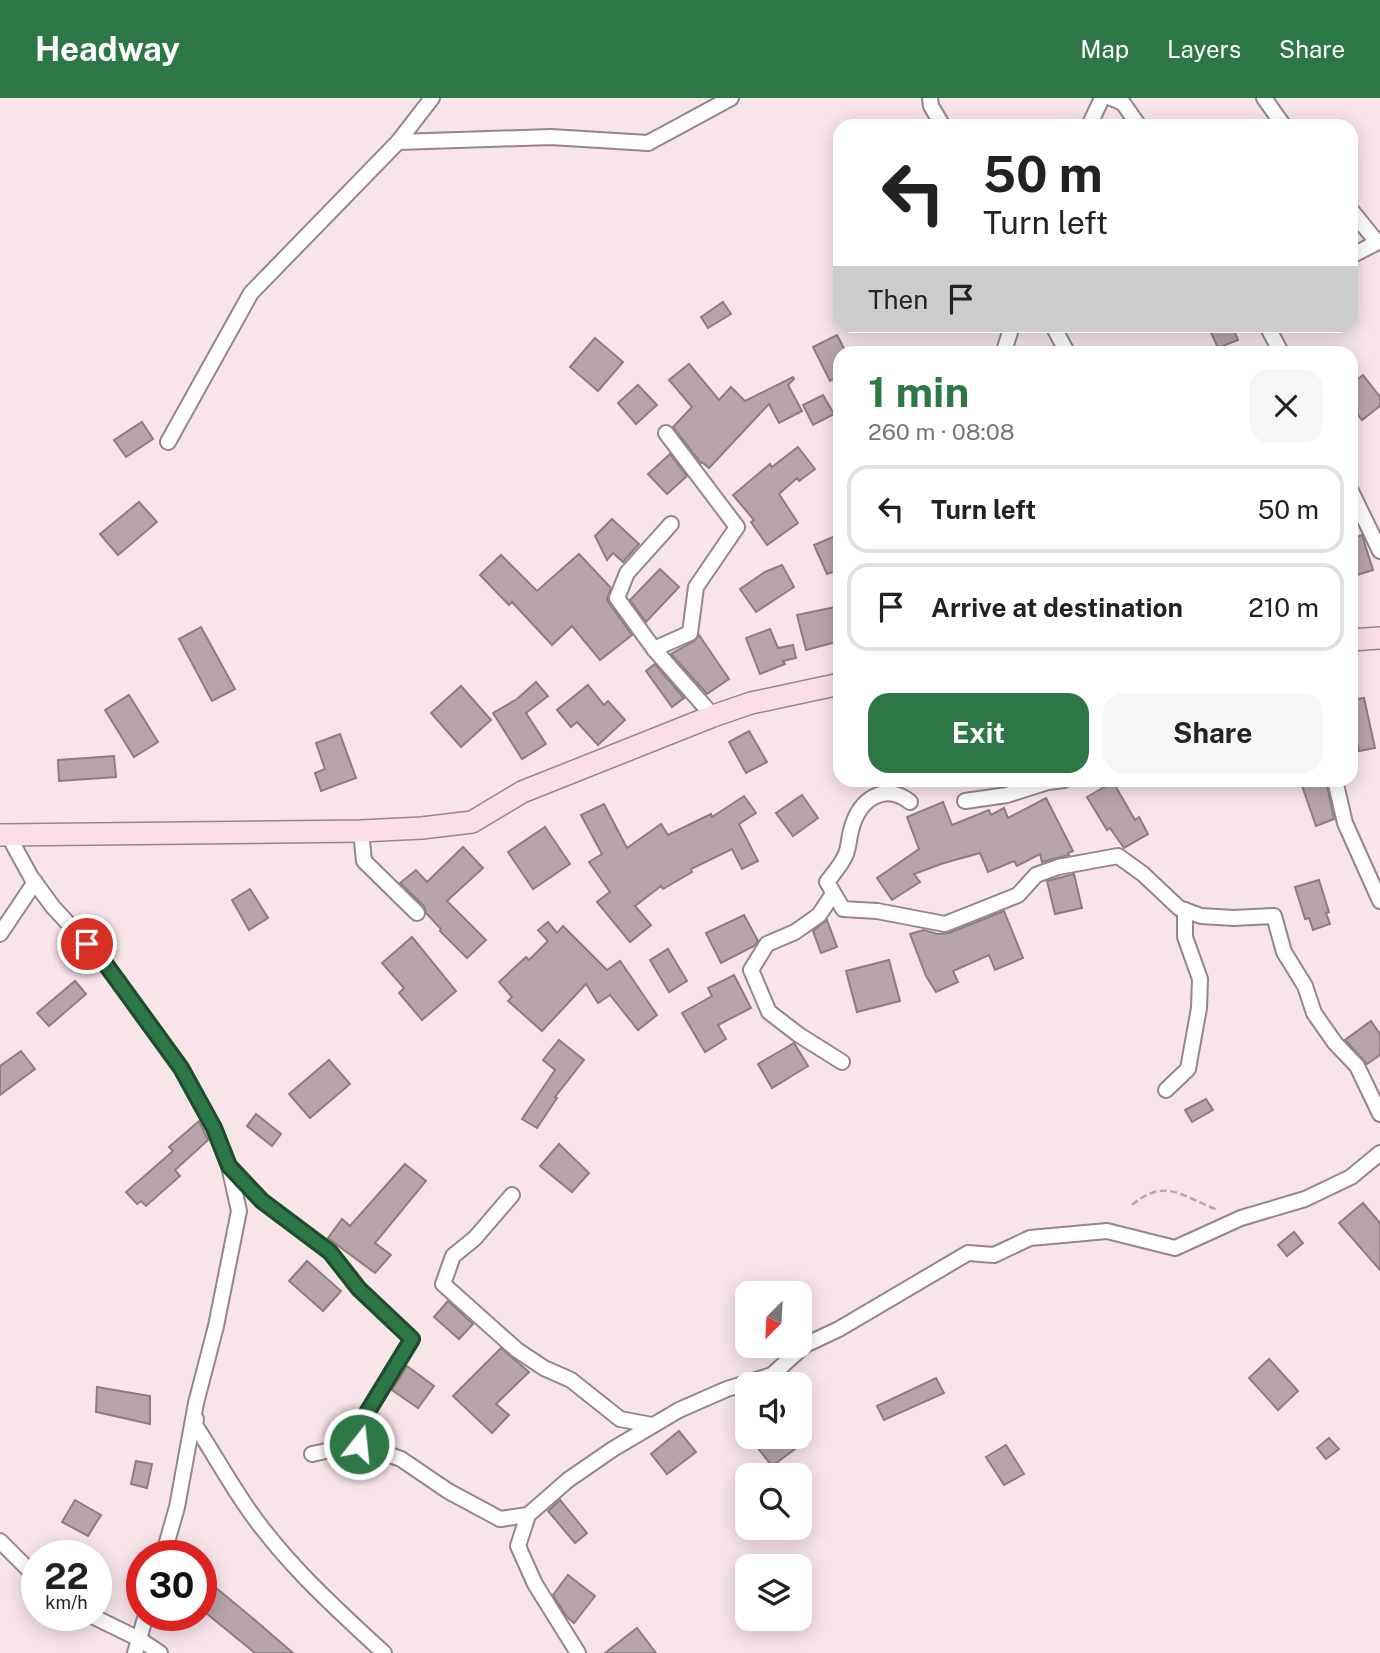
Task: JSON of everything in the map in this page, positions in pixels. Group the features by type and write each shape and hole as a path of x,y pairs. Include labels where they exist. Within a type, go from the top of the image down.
{"main road":[{"path":"1358,640 1380,638"},
{"path":"4,835 361,831 472,822 522,792 713,716 751,703 833,685"}],"street":[{"path":"168,442 251,293 398,142 432,98"},
{"path":"398,142 551,136 648,143 731,98"},
{"path":"930,98 931,106 939,119"},
{"path":"1092,119 1102,98"},
{"path":"1111,98 1123,103 1134,119"},
{"path":"1264,98 1279,119"},
{"path":"1358,218 1379,242 1358,252"},
{"path":"654,649 690,633 696,587 737,527 666,433"},
{"path":"1358,505 1380,551"},
{"path":"671,524 627,573 617,598 654,649 713,716"},
{"path":"965,801 1007,795 1032,787"},
{"path":"1337,787 1345,823 1380,901"},
{"path":"910,802 900,794 883,793 864,803 852,825 846,855 827,882 842,909 877,911 945,923 1018,895 1036,874 1058,867 1118,856 1143,874 1179,908 1201,916 1274,916 1284,952 1305,986 1314,1013 1335,1043 1357,1066 1380,1114"},
{"path":"361,831 364,861 417,913"},
{"path":"4,835 53,907 104,962 181,1068 214,1128 229,1166 239,1211 177,1507 168,1540"},
{"path":"0,934 35,882"},
{"path":"833,894 818,915 795,932 766,944 751,970 769,1012 842,1062"},
{"path":"1167,1090 1188,1069 1199,1008 1200,979 1185,937 1185,910"},
{"path":"578,1653 536,1584 518,1546 528,1515 568,1480 652,1425 679,1409 727,1389 772,1376 806,1345 839,1329 968,1253 994,1255 1030,1238 1107,1231 1175,1248 1241,1219 1305,1199 1351,1177 1380,1153"},
{"path":"229,1166 262,1201 330,1252 359,1289 412,1339 359,1426 359,1444"},
{"path":"512,1195 475,1238 453,1256 443,1284 517,1350 544,1368 571,1380 620,1419 652,1425"},
{"path":"197,1404 195,1425 244,1504 320,1593 384,1653"},
{"path":"312,1454 359,1444 401,1459 448,1490 500,1519 528,1515"},
{"path":"0,1541 21,1562"},
{"path":"112,1630 137,1646 160,1653"}],"path":[{"path":"1132,1205 1144,1195 1171,1189 1241,1219"}],"building":[{"path":"723,302 731,314 708,328 701,317"},
{"path":"1211,333 1235,333 1238,340 1217,346"},
{"path":"837,335 843,346 833,346 833,380 830,381 813,347"},
{"path":"595,338 623,362 598,391 570,367"},
{"path":"689,364 719,400 731,387 745,401 793,377 788,385 802,411 779,423 769,404 709,468 701,463 673,427 692,407 669,380"},
{"path":"1363,375 1380,397 1380,406 1362,420 1358,415 1358,379"},
{"path":"638,385 657,405 636,424 618,403"},
{"path":"823,395 833,415 813,425 803,405"},
{"path":"142,422 153,439 126,457 114,440"},
{"path":"798,447 815,469 799,481 797,478 779,494 798,523 767,545 751,522 754,520 733,495 770,464 772,467"},
{"path":"670,454 687,476 667,494 648,474"},
{"path":"139,502 157,522 118,555 100,534"},
{"path":"612,519 639,544 623,562 613,553 607,560 595,536"},
{"path":"1362,535 1373,570 1358,575 1358,536"},
{"path":"833,537 833,572 827,574 814,545"},
{"path":"579,554 611,588 607,599 632,635 600,660 572,626 552,645 512,602 509,605 480,575 501,555 537,591"},
{"path":"782,565 794,587 756,612 740,589 765,572"},
{"path":"660,569 679,587 646,622 630,600"},
{"path":"833,607 833,643 806,650 797,615"},
{"path":"201,627 235,689 212,701 179,639"},
{"path":"770,629 778,648 793,645 796,658 783,661 785,664 760,674 746,638"},
{"path":"699,635 729,679 707,694 671,654 694,641"},
{"path":"655,664 684,698 672,707 646,671"},
{"path":"536,682 548,696 526,713 546,744 522,759 493,713 517,699"},
{"path":"588,685 604,705 608,701 625,720 598,745 577,722 571,727 557,710"},
{"path":"461,686 491,720 461,747 431,713"},
{"path":"129,695 158,742 134,757 105,710"},
{"path":"1364,698 1375,748 1359,751 1358,746 1358,699"},
{"path":"749,731 767,762 746,773 729,742"},
{"path":"340,734 356,778 321,791 315,773 325,769 316,743"},
{"path":"114,756 116,777 59,781 58,760"},
{"path":"1104,787 1116,787 1135,820 1139,817 1148,834 1124,848 1110,828 1107,830 1087,797"},
{"path":"1302,787 1327,787 1334,819 1316,826"},
{"path":"802,795 818,818 793,836 776,813"},
{"path":"744,796 756,813 739,824 758,861 742,869 732,849 691,869 692,872 663,889 661,886 635,906 651,925 630,942 597,902 610,892 589,862 602,854 581,815 604,804 627,848 661,824 668,835 711,814 712,817"},
{"path":"1046,798 1073,851 1068,853 1069,855 1042,862 1040,854 1017,866 1014,861 988,872 980,853 914,874 920,882 892,900 877,878 919,849 907,817 943,802 952,825 989,810 991,815 1004,808 1008,818"},
{"path":"545,827 570,864 533,889 508,852"},
{"path":"463,847 483,868 447,901 486,940 467,958 440,931 424,906 400,883 416,870 427,882"},
{"path":"1074,874 1082,908 1055,914 1047,881"},
{"path":"1319,880 1330,924 1313,930 1309,918 1305,919 1295,887"},
{"path":"250,889 268,918 249,930 232,900"},
{"path":"1004,911 1023,958 995,970 989,955 953,971 958,982 936,992 926,976 910,934 924,930 937,934 949,933"},
{"path":"744,915 758,941 754,946 721,963 706,933"},
{"path":"827,920 837,947 821,953 813,931"},
{"path":"548,922 557,933 563,926 607,970 620,961 657,1015 638,1030 610,995 598,1003 586,984 542,1031 508,1001 512,997 499,982 526,957 529,960 548,941 538,930"},
{"path":"412,937 456,991 422,1020 399,993 404,988 382,963"},
{"path":"668,949 687,981 669,992 650,960"},
{"path":"889,960 900,1001 857,1012 846,971"},
{"path":"734,975 751,1008 718,1025 726,1039 705,1052 682,1013 712,996 708,988"},
{"path":"75,981 86,994 49,1026 37,1013"},
{"path":"1371,1021 1380,1034 1380,1055 1367,1064 1345,1040"},
{"path":"559,1040 584,1060 555,1097 557,1098 537,1128 522,1119 555,1070 543,1060"},
{"path":"794,1043 808,1066 772,1088 758,1064"},
{"path":"21,1051 35,1069 0,1095 0,1066"},
{"path":"329,1060 350,1084 310,1118 289,1094"},
{"path":"1206,1099 1213,1110 1192,1122 1185,1110"},
{"path":"256,1114 281,1134 272,1146 247,1126"},
{"path":"199,1121 208,1140 175,1170 180,1176 146,1206 141,1201 137,1204 126,1192 173,1151 169,1147"},
{"path":"559,1144 589,1173 572,1192 540,1166"},
{"path":"405,1164 426,1181 375,1243 391,1255 375,1273 328,1238 342,1219 350,1226"},
{"path":"1363,1203 1380,1223 1380,1270 1339,1223"},
{"path":"1294,1232 1303,1243 1287,1256 1278,1245"},
{"path":"307,1261 341,1291 323,1311 289,1281"},
{"path":"448,1301 473,1324 459,1339 434,1317"},
{"path":"501,1348 529,1372 496,1404 509,1415 492,1433 453,1396"},
{"path":"1269,1359 1298,1391 1278,1410 1249,1378"},
{"path":"407,1366 434,1386 418,1408 392,1390"},
{"path":"936,1378 944,1393 884,1420 877,1406"},
{"path":"97,1387 150,1396 150,1424 96,1412"},
{"path":"679,1431 696,1452 667,1474 651,1454"},
{"path":"1329,1438 1339,1449 1326,1459 1317,1448"},
{"path":"1006,1445 1024,1474 1004,1485 986,1457"},
{"path":"759,1449 795,1449 776,1463 770,1463"},
{"path":"136,1461 152,1464 147,1488 131,1484"},
{"path":"75,1500 101,1515 88,1536 62,1522"},
{"path":"560,1500 587,1533 575,1543 548,1511"},
{"path":"568,1575 595,1596 574,1623 553,1595"},
{"path":"217,1589 293,1653 255,1653 217,1622"},
{"path":"637,1628 656,1653 605,1653"}],"route":[{"path":"87,944 104,962 181,1068 214,1128 229,1166 262,1201 330,1252 359,1289 412,1339 359,1426 359,1444"}]}
